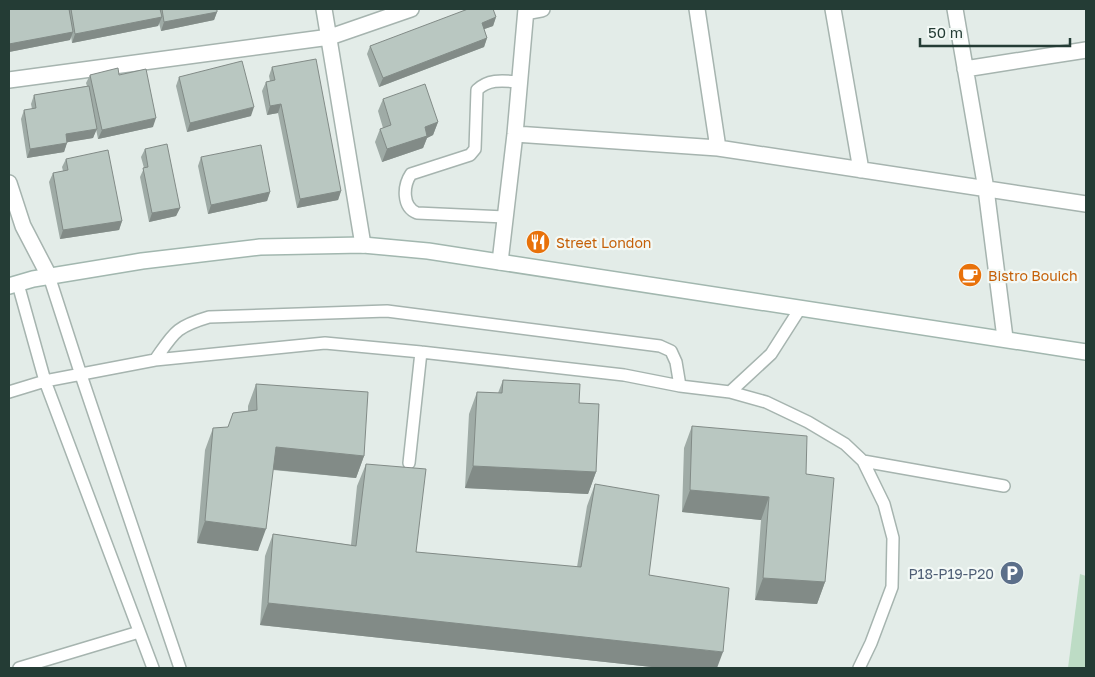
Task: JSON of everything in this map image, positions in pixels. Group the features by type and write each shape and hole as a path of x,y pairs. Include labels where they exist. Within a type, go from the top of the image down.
{"street":[{"path":"324,9 364,246"},
{"path":"9,80 330,37 411,9"},
{"path":"500,262 515,134 526,10 542,9"},
{"path":"697,9 718,148"},
{"path":"833,9 861,170"},
{"path":"955,9 986,189 1005,338"},
{"path":"965,69 1086,50"},
{"path":"515,134 718,148 1086,204"},
{"path":"9,183 23,226 49,276"},
{"path":"13,285 49,276 142,261 260,247 364,246 428,251 1005,338 1086,352"}],"lane":[{"path":"506,217 416,213 406,205 405,186 411,174 470,155 475,149 477,90 483,84 498,80 520,82"},
{"path":"49,276 180,668"},
{"path":"13,285 45,381 153,668"},
{"path":"730,392 771,354 801,307"},
{"path":"155,360 174,332 188,323 209,317 387,311 660,346 671,351 676,362 680,386"},
{"path":"9,392 45,381 155,360 326,343 624,375 680,386 730,392 766,402 808,422 845,444 863,461 884,504 893,538 892,587 859,668"},
{"path":"409,463 421,352"},
{"path":"863,461 1004,486"},
{"path":"19,668 140,632"}],"green space":[{"path":"1080,574 1086,576 1086,668 1068,668"}],"building":[{"path":"9,9 69,9 73,32 9,44"},
{"path":"71,9 160,9 162,17 75,34"},
{"path":"162,9 217,9 217,12 164,22"},
{"path":"468,9 493,9 496,17 482,23 487,38 383,78 370,46"},
{"path":"316,59 341,191 300,199 281,104 270,106 266,82 275,80 272,67"},
{"path":"242,61 254,107 190,123 179,77"},
{"path":"118,68 119,75 146,69 156,118 102,130 90,75"},
{"path":"425,84 438,122 425,127 427,136 387,149 380,129 391,125 383,99"},
{"path":"89,86 97,129 66,134 67,143 30,149 24,110 36,108 34,95"},
{"path":"167,144 180,208 152,213 143,168 148,167 145,149"},
{"path":"261,145 270,192 211,205 201,157"},
{"path":"108,150 122,221 63,230 53,173 68,170 66,159"},
{"path":"503,380 580,384 579,403 599,404 596,472 473,466 477,392 502,393"},
{"path":"256,384 368,392 364,456 276,447 266,529 205,521 213,428 228,427 233,413 257,410"},
{"path":"692,426 807,436 806,474 834,478 825,582 763,578 769,497 690,490"},
{"path":"366,464 426,469 416,552 581,567 595,484 659,495 649,575 729,588 723,652 268,603 273,534 356,546"}],"place":[{"name":"Street London","path":"538,242"},
{"name":"Bistro Bouich","path":"970,275"},
{"name":"P18-P19-P20","path":"1012,573"}]}
